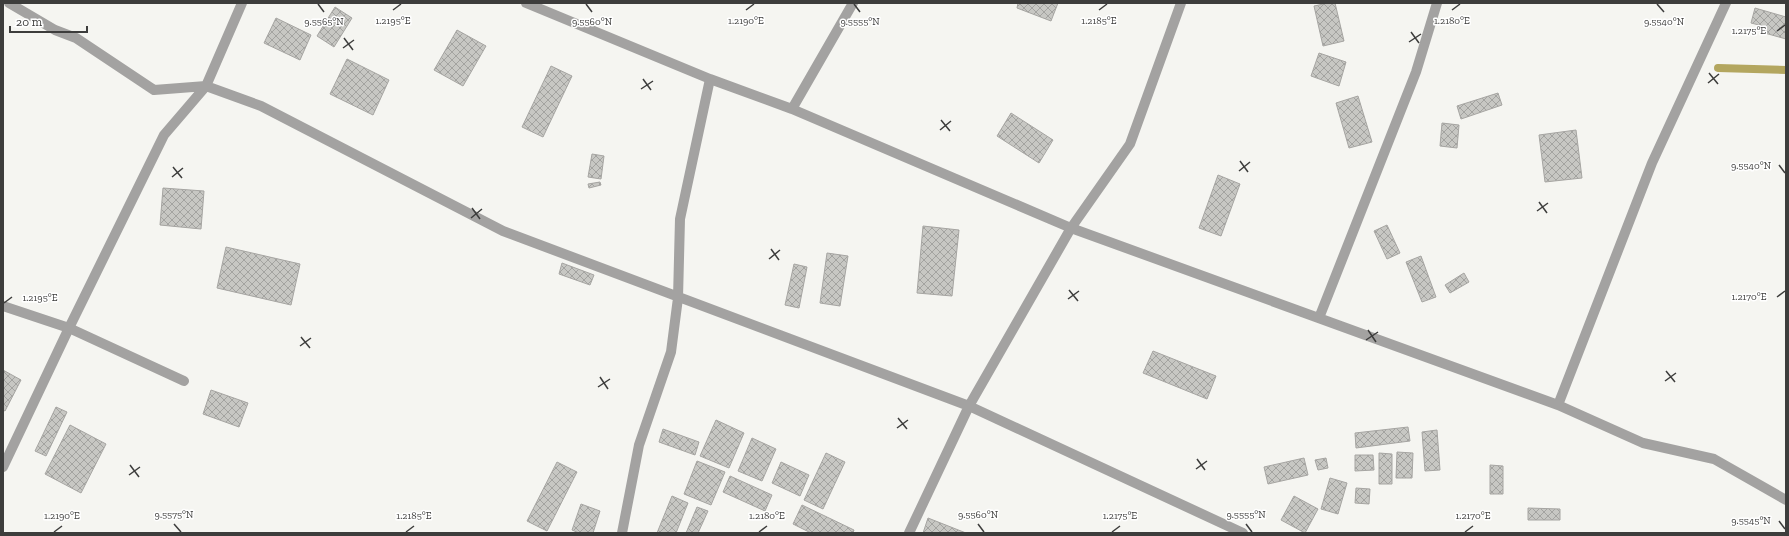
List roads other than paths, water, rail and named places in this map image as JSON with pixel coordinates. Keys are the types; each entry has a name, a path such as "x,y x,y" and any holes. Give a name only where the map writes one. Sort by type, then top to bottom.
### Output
{"street":[{"path":"9,3 55,30 76,38 154,90 206,86 261,106 504,231 678,298 969,406 1243,533"},
{"path":"3,467 69,328 164,135 206,86 242,3"},
{"path":"526,3 710,78 792,109 1071,228 1558,405 1642,443 1714,459 1786,500"},
{"path":"792,109 853,3"},
{"path":"910,533 969,406 1071,228 1130,144 1181,3"},
{"path":"1319,318 1416,72 1436,3"},
{"path":"1558,405 1652,163 1726,3"},
{"path":"622,533 639,445 672,352 678,298 680,219 710,78"},
{"path":"3,306 69,328 184,381"}],"waterway":[{"path":"1718,68 1786,70"}]}
